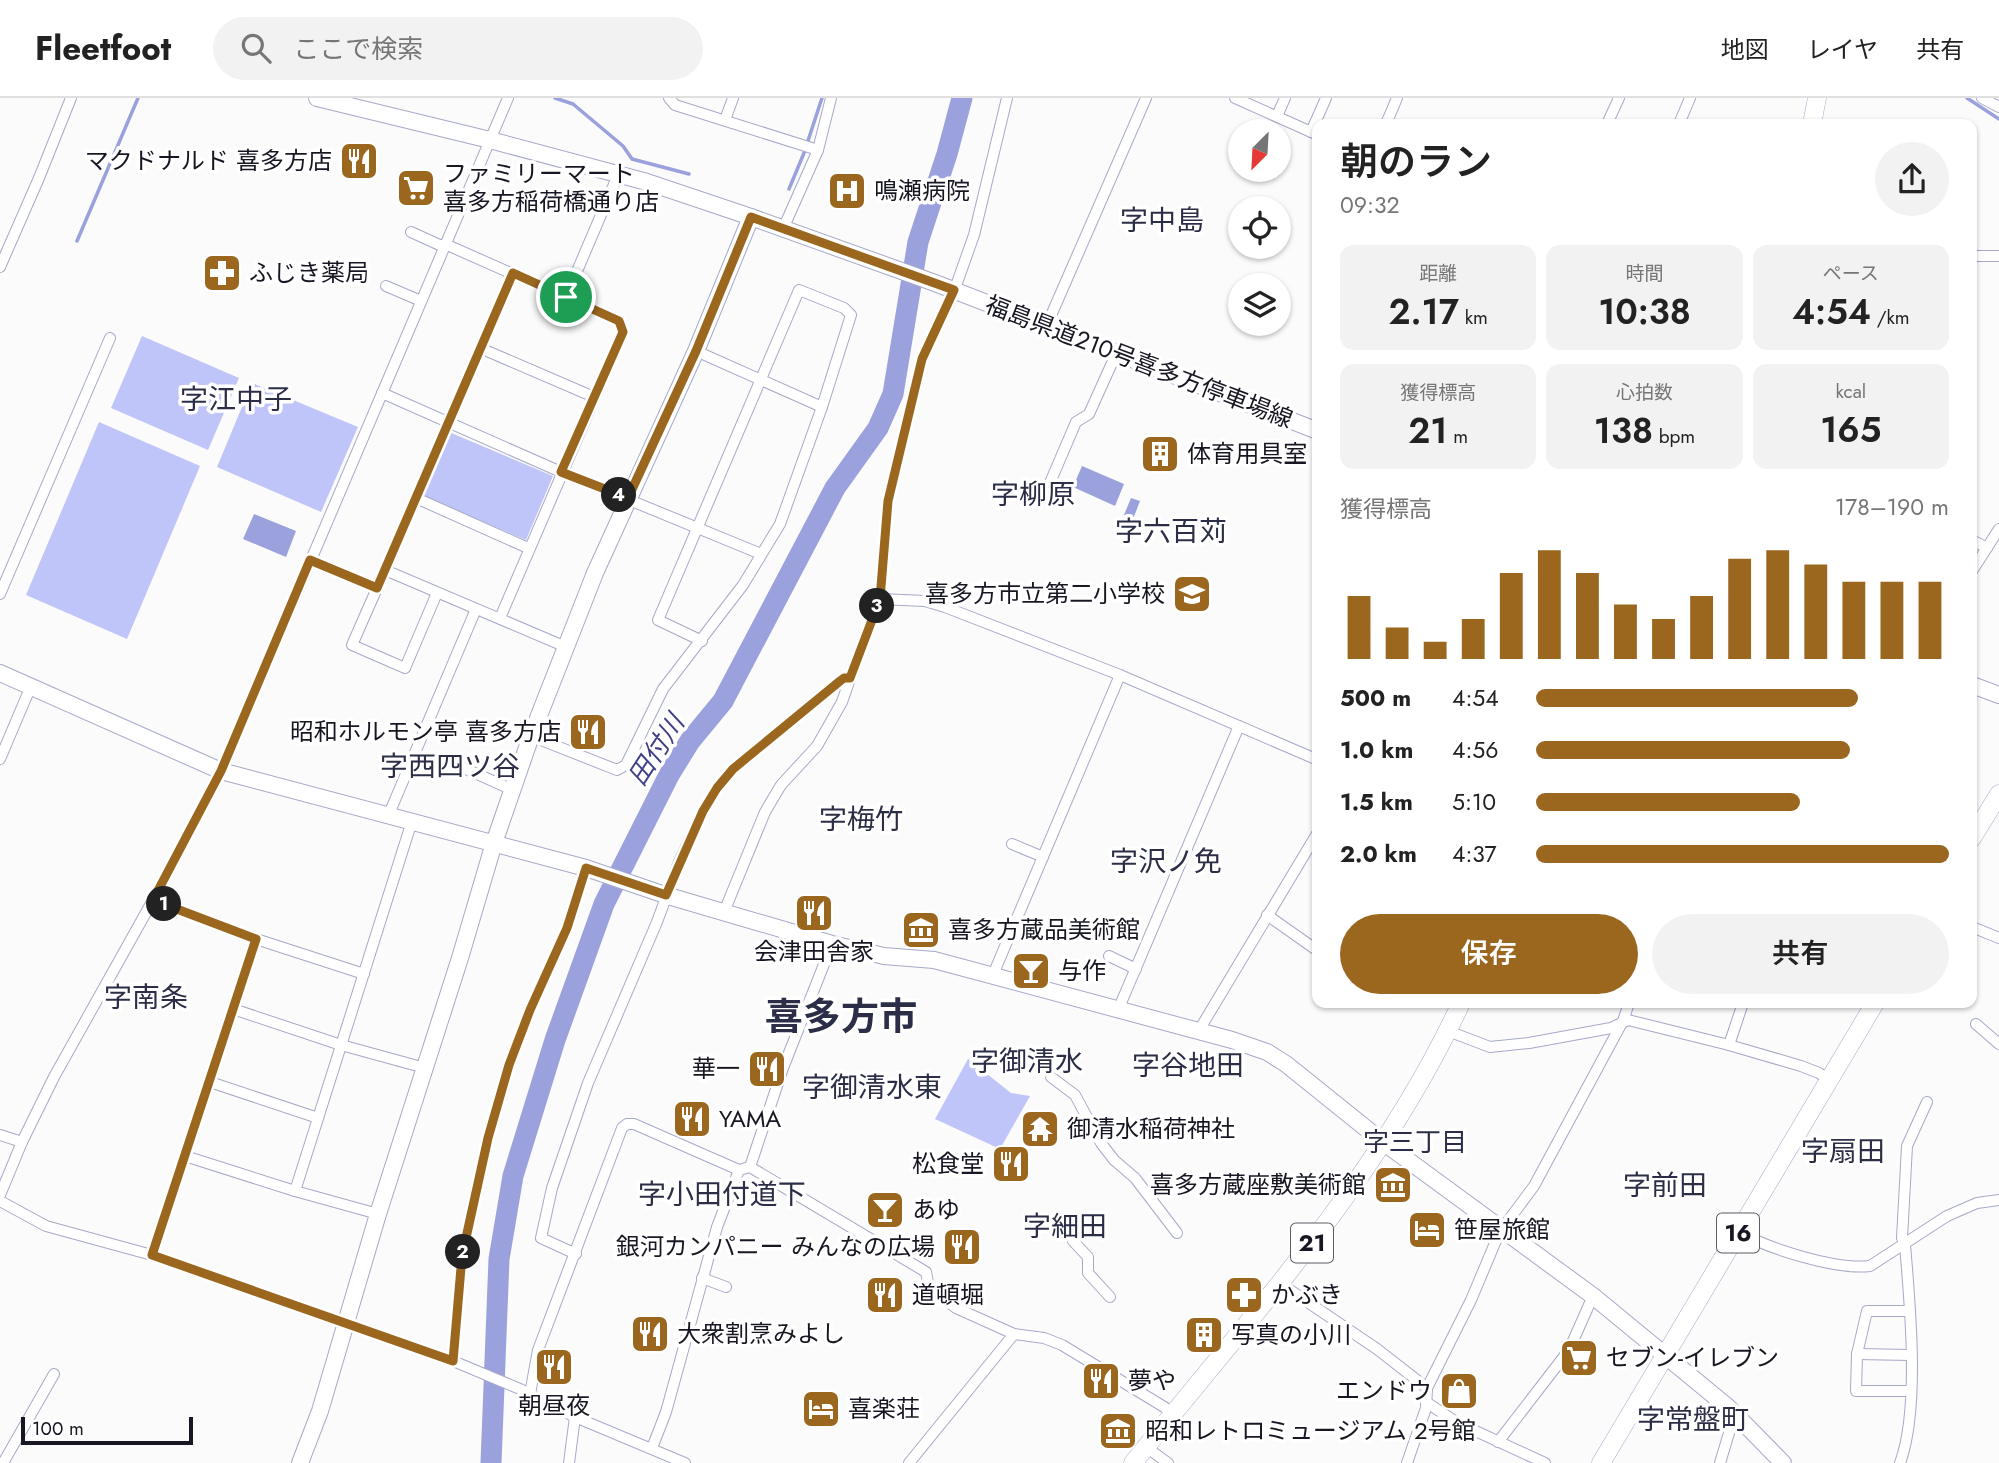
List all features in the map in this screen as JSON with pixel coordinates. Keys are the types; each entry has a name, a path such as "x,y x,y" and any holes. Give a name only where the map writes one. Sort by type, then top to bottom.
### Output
{"main road":[{"path":"1813,119 1817,98"},
{"path":"1977,830 1999,793"},
{"name":"21","path":"1133,1463 1281,1284 1360,1178 1415,1090 1459,1008"},
{"name":"16","path":"1601,1463 1872,1008"}],"street":[{"path":"0,267 71,98"},
{"name":"福島県道210号喜多方停車場線","path":"317,98 618,175 751,217 954,290 1312,429"},
{"path":"0,1195 54,1077 153,900 221,771 508,98"},
{"path":"669,98 675,105 818,150"},
{"path":"725,120 733,98"},
{"path":"783,229 818,150 831,98"},
{"path":"724,912 765,812 780,785 817,746 842,702 880,599 888,501 919,370 954,290 974,235 1007,98"},
{"path":"1046,327 1146,98"},
{"path":"1235,98 1312,132"},
{"path":"1277,116 1285,98"},
{"path":"1319,119 1326,98"},
{"path":"1388,119 1397,98"},
{"path":"1609,119 1619,98"},
{"path":"1681,119 1690,98"},
{"path":"1982,98 1999,107"},
{"path":"566,297 618,175"},
{"path":"300,1463 320,1411 378,1214 494,843 531,736 628,498 696,351 751,217"},
{"path":"411,232 513,273 619,321 623,332 500,618"},
{"path":"1977,256 1999,256"},
{"path":"437,593 405,668 352,645 513,273"},
{"path":"386,286 421,301"},
{"path":"531,736 618,770 626,765 663,689 702,641 743,585 783,517 851,315 844,308 799,290 658,620 702,641"},
{"path":"0,594 110,338"},
{"path":"480,348 594,397"},
{"path":"696,351 822,407"},
{"path":"1046,492 1076,422 1089,414 1116,354"},
{"path":"382,393 448,424 761,554"},
{"path":"416,498 528,548"},
{"path":"1977,563 1999,529"},
{"path":"1977,543 1987,548"},
{"path":"310,560 377,588"},
{"path":"385,570 566,647"},
{"path":"880,599 925,601 1120,675 1312,757"},
{"path":"389,814 476,609"},
{"path":"0,673 221,771 592,870 832,944 884,956 934,960 1267,1052 1286,1064 1383,1142 1593,1296 1735,1413 1783,1463"},
{"path":"992,977 1120,675"},
{"path":"576,1254 541,1238 552,1188 588,1083 703,811 733,769 840,681 850,678"},
{"path":"0,759 31,686"},
{"path":"1977,687 1999,695"},
{"path":"1118,1010 1239,726"},
{"path":"448,761 513,790"},
{"path":"295,1191 412,821"},
{"path":"1198,1032 1312,842"},
{"path":"1012,844 1043,857"},
{"path":"453,1361 462,1256 488,1138 509,1065 530,1010 592,870"},
{"path":"153,900 256,939 364,974"},
{"path":"1267,915 1312,947"},
{"path":"1977,929 1999,938"},
{"path":"152,1255 256,939"},
{"path":"652,1448 666,1412 717,1227 744,1169 832,944"},
{"path":"1109,956 1136,969"},
{"path":"1407,1463 1426,1405 1427,1388 1471,1300 1502,1229 1534,1186 1623,1021 1627,1008"},
{"path":"1729,1045 1741,1008"},
{"path":"233,1009 341,1045 425,1068"},
{"path":"1448,1031 1490,1047 1529,1044 1611,1028 1623,1021 1636,1021 1801,1066 1829,1080"},
{"path":"1976,1024 1999,1044"},
{"path":"1051,1077 1075,1095 1101,1143 1114,1160 1135,1178 1177,1233"},
{"path":"210,1083 318,1118"},
{"path":"1900,1463 1907,1440 1910,1391 1910,1311 1905,1245 1902,1238 1907,1146 1927,1102"},
{"path":"525,1391 622,1128 627,1124 634,1124 744,1169 926,1272 928,1283 936,1293 956,1308 1014,1334 1044,1338 1062,1345 1174,1413"},
{"path":"0,1135 22,1142"},
{"path":"185,1156 378,1214"},
{"path":"1738,1231 1791,1252 1846,1267 1870,1266 1947,1216 1977,1203 1999,1199"},
{"path":"0,1201 46,1226 152,1255 453,1361 525,1391 575,1417 685,1463"},
{"path":"1082,1225 1073,1241 1088,1256 1088,1273 1110,1297"},
{"path":"702,1278 726,1287"},
{"path":"1281,1284 1377,1349 1427,1388"},
{"path":"1498,1442 1569,1350 1593,1296"},
{"path":"1910,1311 1867,1311 1857,1354 1856,1391 1910,1391"},
{"path":"909,1463 1014,1334"},
{"path":"1857,1354 1910,1354"},
{"path":"3,1463 54,1374"},
{"path":"1426,1405 1545,1463"},
{"path":"1720,1463 1735,1413"},
{"path":"569,1463 575,1417"},
{"path":"1146,1447 1168,1463"}],"shaded area":[{"path":"142,336 239,378 208,450 111,408"},
{"path":"252,383 358,427 321,512 217,467"},
{"path":"99,422 200,466 127,639 26,595"},
{"path":"449,432 553,476 526,540 422,496"},
{"path":"1082,466 1124,484 1115,506 1073,487"},
{"path":"1131,498 1140,501 1133,519 1124,515"},
{"path":"254,514 296,531 286,557 243,539"},
{"path":"968,1059 1011,1093 1030,1096 1000,1149 935,1119"}],"waterway":[{"path":"77,241 138,98"},
{"path":"555,98 573,104 623,146 632,159 689,174"},
{"path":"789,189 822,98"},
{"name":"田付川","path":"491,1463 499,1259 513,1176 555,1040 604,904 669,775 690,741 723,701 835,488 878,428 893,394 918,242 962,98"},
{"path":"1967,98 1999,119"}],"place":[{"name":"マクドナルド 喜多方店","path":"359,161"},
{"name":"ファミリーマート 喜多方稲荷橋通り店","path":"416,188"},
{"name":"鳴瀬病院","path":"847,191"},
{"name":"ふじき薬局","path":"222,273"},
{"name":"体育用具室","path":"1160,454"},
{"name":"喜多方市立第二小学校","path":"1192,594"},
{"name":"昭和ホルモン亭 喜多方店","path":"588,732"},
{"name":"会津田舎家","path":"814,913"},
{"name":"喜多方蔵品美術館","path":"921,930"},
{"name":"与作","path":"1031,971"},
{"name":"華一","path":"767,1069"},
{"name":"YAMA","path":"692,1119"},
{"name":"御清水稲荷神社","path":"1040,1129"},
{"name":"松食堂","path":"1011,1164"},
{"name":"喜多方蔵座敷美術館","path":"1393,1185"},
{"name":"あゆ","path":"885,1210"},
{"name":"笹屋旅館","path":"1427,1230"},
{"name":"銀河カンパニー みんなの広場","path":"962,1247"},
{"name":"道頓堀","path":"885,1295"},
{"name":"かぶき","path":"1244,1295"},
{"name":"大衆割烹みよし","path":"650,1334"},
{"name":"写真の小川","path":"1204,1335"},
{"name":"セブン-イレブン","path":"1579,1358"},
{"name":"朝昼夜","path":"554,1367"},
{"name":"夢や","path":"1101,1381"},
{"name":"エンドウ","path":"1459,1391"},
{"name":"喜楽荘","path":"821,1409"},
{"name":"昭和レトロミュージアム 2号館","path":"1118,1431"}],"district":[{"name":"字中島","path":"1162,220"},
{"name":"字江中子","path":"236,399"},
{"name":"字柳原","path":"1033,494"},
{"name":"字六百苅","path":"1171,531"},
{"name":"字西四ツ谷","path":"450,766"},
{"name":"字梅竹","path":"861,819"},
{"name":"字沢ノ免","path":"1166,861"},
{"name":"字南条","path":"146,997"},
{"name":"喜多方市","path":"841,1017"},
{"name":"字御清水","path":"1027,1061"},
{"name":"字谷地田","path":"1188,1065"},
{"name":"字御清水東","path":"872,1087"},
{"name":"字三丁目","path":"1415,1142"},
{"name":"字扇田","path":"1843,1151"},
{"name":"字前田","path":"1665,1185"},
{"name":"字小田付道下","path":"722,1194"},
{"name":"字細田","path":"1065,1226"},
{"name":"字常盤町","path":"1693,1419"}],"route":[{"path":"751,217 954,290 922,359 888,501 880,599 850,678 840,681 733,769 703,811 666,895 586,868 567,928 530,1010 509,1065 488,1138 462,1256 453,1361 152,1255 256,939 153,900 221,771 310,560 377,588 513,273 566,297 619,321 623,332 561,472 628,498 696,351 751,217"}]}
